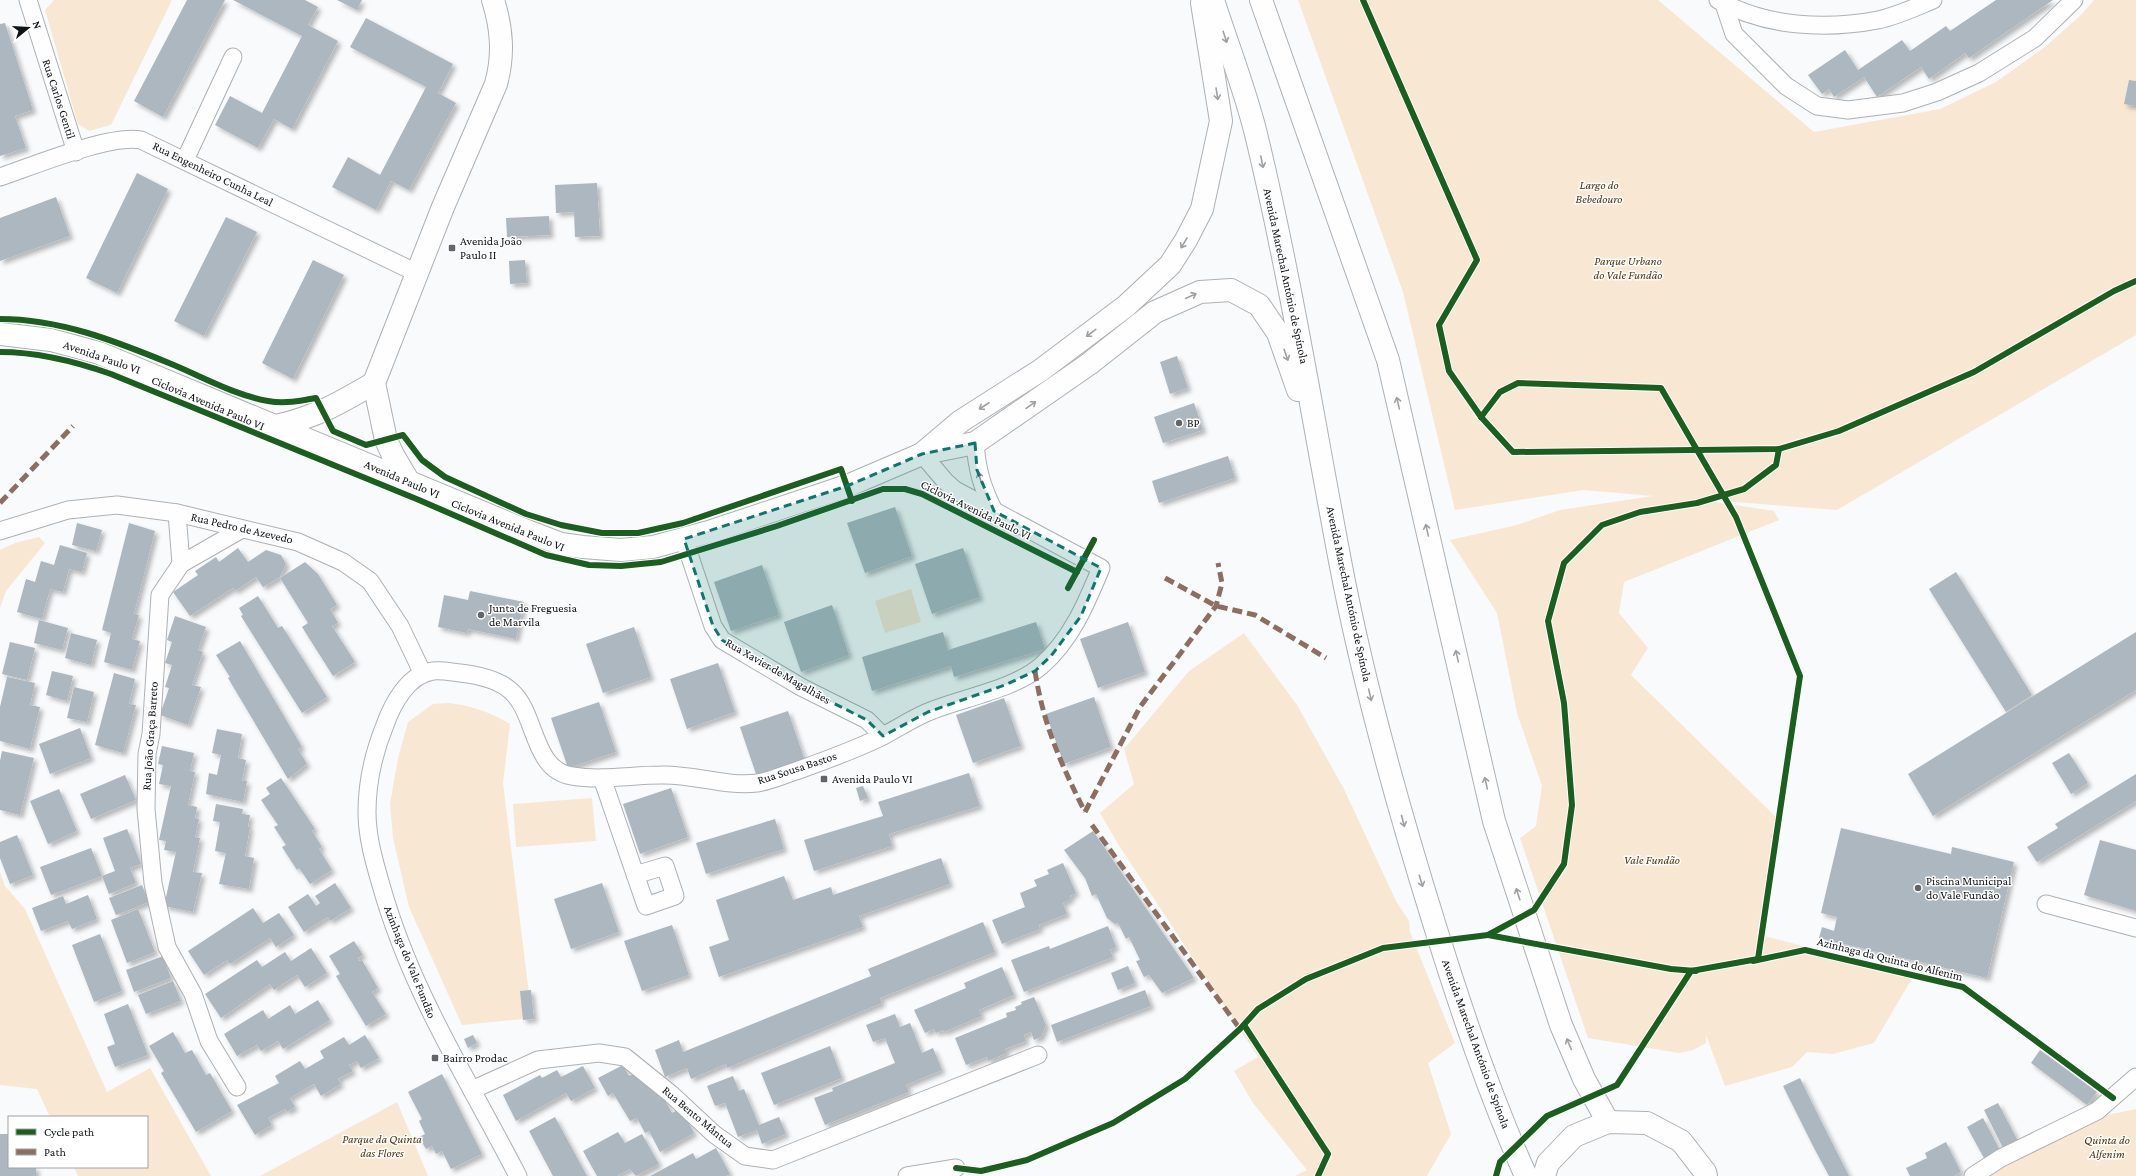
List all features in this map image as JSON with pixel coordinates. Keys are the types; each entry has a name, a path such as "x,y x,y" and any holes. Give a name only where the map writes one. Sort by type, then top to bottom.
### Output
{"main road":[{"path":"409,482 393,456 386,440 374,382 417,273 496,84 501,65 502,50 501,33 493,0"},
{"path":"922,454 962,421 1041,370 1126,306 1170,265 1186,240 1202,209 1221,121 1202,0"},
{"name":"Avenida Marechal António de Spínola","path":"1213,0 1255,131 1286,271 1324,465 1340,562 1377,726 1409,844 1478,1058 1526,1176"},
{"path":"1261,0 1388,360 1494,821 1561,1025 1584,1079 1608,1122"},
{"path":"922,454 975,443 1089,364 1155,312 1200,292 1231,290 1259,305 1278,333 1324,465"},
{"name":"Avenida Paulo VI","path":"0,334 51,340 122,361 409,482 561,544 603,550 640,550 684,539 847,486 922,454"},
{"path":"276,426 299,421 323,412 374,382"},
{"path":"1544,1176 1548,1163 1574,1136 1608,1122 1647,1123 1681,1141 1705,1172 1706,1176"}],"street":[{"name":"Rua Carlos Gentil","path":"28,0 76,152"},
{"path":"1721,2 1758,17 1789,23 1842,25 1880,19 1933,0"},
{"path":"1721,2 1734,34 1786,86 1817,106 1848,110 1903,103 1937,92 1979,73 2035,38 2074,0"},
{"path":"185,160 233,57"},
{"name":"Rua Engenheiro Cunha Leal","path":"0,177 114,141 134,139 141,140 417,273"},
{"path":"975,443 977,470 994,511"},
{"path":"922,454 945,481 955,490 994,511"},
{"name":"Rua Pedro de Azevedo","path":"0,531 68,510 116,505 177,513 298,542 343,562 370,581 400,626 423,674"},
{"name":"Rua Sousa Bastos","path":"423,674 432,671 468,674 489,679 505,686 512,691 524,708 539,746 554,768 571,776 602,778 675,775 734,784 756,783 819,763 883,736 928,712 1005,685 1035,671 1051,656 1081,616 1101,568 994,511"},
{"path":"177,513 181,564"},
{"name":"Rua João Graça Barreto","path":"237,1086 209,1041 192,994 167,947 153,883 146,809 147,754 151,734 160,596 181,564 242,529"},
{"name":"Rua Xavier de Magalhães","path":"684,539 713,626 722,640 801,687 867,720 883,736"},
{"name":"Azinhaga do Vale Fundão","path":"423,674 414,680 399,696 390,712 378,742 368,792 367,815 370,844 396,933 442,1036 518,1176"},
{"path":"602,778 635,875"},
{"path":"2046,904 2136,928"},
{"name":"Rua Bento Mântua","path":"472,1090 538,1060 599,1053 625,1057 670,1094 714,1134 745,1156 773,1160 1038,1055"},
{"path":"1973,1176 2001,1158 2097,1112 2136,1077"},
{"path":"907,1176 956,1168"}],"highlighted area":[{"path":"975,443 977,470 994,511 1101,568 1081,616 1051,656 1035,671 1005,685 928,712 883,736 867,720 801,687 722,640 713,626 684,539 847,486 922,454"}],"green space":[{"path":"54,0 172,0 111,125 89,131 78,124 45,10"},
{"name":"Parque Urbano do Vale Fundão","path":"1298,0 1658,0 1814,132 1940,109 1996,82 2045,47 2081,15 2094,0 2136,0 2136,335 1837,510 1696,499 1774,511 1779,520 1624,582 1619,613 1648,648 1631,675 1779,820 1757,934 1914,975 1874,1043 1833,1054 1807,1052 1792,1067 1725,1086 1706,1035 1706,1043 1693,1050 1679,1053 1588,1038 1520,838 1536,826 1542,786 1517,713 1497,613 1450,540 1517,525 1560,510 1653,496 1583,490 1455,510 1403,292"},
{"path":"39,537 45,543 6,591 0,608 0,550 15,543"},
{"path":"911,589 921,622 885,633 875,601"},
{"path":"1244,633 1297,705 1344,789 1396,901 1409,921 1410,932 1455,1043 1428,1063 1451,1134 1427,1176 1295,1176 1307,1170 1253,1103 1234,1071 1258,1057 1118,844 1100,813 1134,784 1124,749 1189,671"},
{"path":"449,703 481,710 510,724 503,783 532,1018 462,1025 409,907 393,838 390,804 398,758 408,722 433,704"},
{"path":"592,798 596,841 516,847 513,804"},
{"path":"0,872 5,886 25,909 107,1092 150,1068 211,1176 78,1176 74,1168 148,1168 148,1116 50,1116 37,1089 0,1085"},
{"name":"Parque da Quinta das Flores","path":"397,1102 428,1176 260,1176"},
{"name":"Quinta do Alfenim","path":"2136,1109 2136,1176 1988,1176 2022,1156 2102,1116"}],"building":[{"path":"187,0 225,0 163,117 134,101"},
{"path":"233,0 305,0 318,7 308,25 338,41 292,129 274,119 258,148 215,125 230,96 262,113 302,36"},
{"path":"337,0 362,0 357,10"},
{"path":"1996,0 2053,0 1969,58 1965,53 1929,79 1921,67 1877,97 1864,77 1834,97 1829,89 1822,94 1808,75 1845,50 1858,70 1902,40 1910,51 1946,26 1950,31"},
{"path":"366,18 453,64 438,93 456,103 409,190 391,181 376,210 332,187 348,157 380,175 426,87 350,47"},
{"path":"5,23 33,110 15,116 26,148 0,156 0,24"},
{"path":"2129,80 2136,81 2136,106 2124,104"},
{"path":"137,173 168,189 117,293 86,278"},
{"path":"597,183 600,236 575,237 574,212 556,213 555,185"},
{"path":"56,197 70,236 0,261 0,218"},
{"path":"549,216 550,235 507,237 506,218"},
{"path":"226,217 257,232 204,336 174,321"},
{"path":"313,260 344,275 293,379 262,363"},
{"path":"525,260 527,283 510,284 509,261"},
{"path":"1177,356 1188,388 1170,394 1160,362"},
{"path":"1194,403 1203,430 1163,443 1154,417"},
{"path":"1228,456 1235,478 1159,503 1152,481"},
{"path":"895,507 912,556 865,573 847,523"},
{"path":"77,523 102,530 96,551 72,545"},
{"path":"129,523 155,531 134,614 139,615 132,639 140,641 132,670 104,662 111,633 102,630"},
{"path":"60,545 87,553 82,572 69,569 63,592 50,589 42,619 17,612 26,579 35,582 41,561 54,565"},
{"path":"238,548 248,562 266,550 281,555 286,564 280,577 263,587 256,577 235,591 233,588 190,616 173,592 198,575 195,571 216,557 219,562"},
{"path":"963,548 980,597 932,614 915,564"},
{"path":"305,562 318,574 337,605 330,609 338,623 332,626 355,662 333,676 302,627 308,623 280,578"},
{"path":"762,565 779,615 731,631 714,582"},
{"path":"1956,572 2032,695 2006,712 1929,589"},
{"name":"Junta de Freguesia de Marvila","path":"470,591 524,602 516,639 468,629 467,633 438,627 444,595 468,600"},
{"path":"258,596 278,628 282,626 327,697 302,713 241,616 243,615 239,608"},
{"path":"832,605 849,655 801,672 784,622"},
{"path":"175,616 206,627 198,650 203,652 192,685 201,687 188,725 160,715 169,688 165,687 172,665 165,663 172,642 167,640"},
{"path":"39,620 68,628 62,650 34,643"},
{"path":"1036,622 1045,649 954,677 951,666 872,691 862,657 943,632 948,650"},
{"path":"1128,622 1145,672 1098,688 1080,639"},
{"path":"634,627 651,677 603,693 586,644"},
{"path":"2136,632 2136,690 1933,816 1908,774"},
{"path":"71,633 97,640 91,665 65,658"},
{"path":"240,641 302,747 298,749 307,764 288,779 216,655"},
{"path":"10,642 35,648 27,680 2,674"},
{"path":"718,663 735,712 687,729 670,679"},
{"path":"52,671 73,676 67,701 46,695"},
{"path":"114,673 135,679 129,704 136,705 123,753 95,745"},
{"path":"7,677 35,683 30,705 40,707 30,749 0,741 0,707"},
{"path":"74,687 94,692 87,722 67,718"},
{"path":"1094,697 1111,747 1064,764 1046,714"},
{"path":"1004,698 1021,746 973,763 956,715"},
{"path":"599,702 616,752 568,768 551,718"},
{"path":"788,711 805,761 757,777 740,727"},
{"path":"80,728 91,758 50,774 39,744"},
{"path":"217,729 242,734 238,758 246,760 242,781 247,781 243,802 206,794 209,773 217,775 221,755 212,753"},
{"path":"162,746 194,753 190,771 195,772 188,805 197,807 195,818 199,819 195,837 200,838 193,872 202,873 193,912 164,906 176,852 164,850 166,841 159,840 171,786 159,784 163,765 158,764"},
{"path":"2,751 34,758 20,815 0,810 0,761"},
{"path":"2069,753 2088,783 2071,794 2052,763"},
{"path":"969,773 980,806 889,834 892,846 814,871 804,840 883,816 878,802"},
{"path":"2136,774 2136,801 2037,862 2027,847 2058,828 2055,824"},
{"path":"125,775 136,800 91,819 80,794"},
{"path":"281,778 315,829 312,831 322,847 319,849 332,870 310,884 299,868 297,870 282,847 286,845 274,827 278,825 261,800 270,794 266,788"},
{"path":"863,786 868,798 860,801 856,788"},
{"path":"671,788 688,837 640,854 623,804"},
{"path":"59,789 77,831 48,844 30,801"},
{"path":"216,804 243,809 242,814 250,815 248,827 250,827 245,856 254,858 249,889 219,884 226,853 215,851 220,822 213,821"},
{"path":"775,819 784,849 706,874 696,843"},
{"name":"Piscina Municipal do Vale Fundão","path":"1841,828 1951,854 1952,847 2014,862 1987,978 1819,938 1822,927 1834,931 1837,917 1821,913"},
{"path":"127,829 141,864 130,868 136,883 109,894 102,876 115,871 103,838"},
{"path":"1093,831 1194,978 1162,993 1149,975 1144,977 1136,961 1140,960 1129,937 1126,939 1118,923 1115,924 1107,918 1096,894 1092,896 1085,878 1064,850"},
{"path":"17,835 33,875 10,884 0,858 0,842"},
{"path":"2100,840 2136,850 2136,911 2084,895"},
{"path":"91,848 102,876 51,895 40,867"},
{"path":"941,858 950,884 859,916 863,927 719,977 709,947 729,940 716,900 784,876 793,900 831,887 833,895"},
{"path":"1063,863 1076,893 1070,896 1071,899 1063,903 1067,914 1039,925 1040,929 1002,944 992,920 1025,907 1020,893 1037,886 1034,880 1049,874 1047,870"},
{"path":"335,883 351,908 330,921 328,917 304,932 288,907 308,894 316,906 320,903 315,896"},
{"path":"602,883 619,932 571,949 554,899"},
{"path":"142,885 149,902 116,915 109,898"},
{"path":"88,895 97,919 72,929 68,921 41,931 32,908 63,896 66,904"},
{"path":"253,908 263,923 279,913 294,935 276,947 270,938 230,964 227,960 204,975 188,951"},
{"path":"138,909 155,952 127,963 111,920"},
{"path":"983,922 995,952 880,998 882,1003 727,1068 726,1064 691,1079 687,1068 665,1077 655,1050 679,1040 683,1052 871,976 868,969"},
{"path":"672,925 689,975 642,991 624,941"},
{"path":"1108,926 1116,947 1110,950 1113,957 1024,992 1011,960 1049,946 1050,949"},
{"path":"100,934 122,991 94,1002 72,945"},
{"path":"354,941 363,955 358,958 359,961 362,960 378,988 372,992 386,1014 366,1026 336,976 340,974 329,956"},
{"path":"311,948 327,973 305,987 297,975 274,990 270,984 221,1018 205,994 257,960 262,967 285,952 291,961"},
{"path":"163,956 171,978 134,992 126,970"},
{"path":"1128,966 1135,983 1118,990 1111,973"},
{"path":"1002,967 1014,995 979,1010 982,1016 944,1032 943,1030 936,1033 934,1029 925,1033 914,1010 966,988 964,983"},
{"path":"173,981 181,1001 146,1014 138,995"},
{"path":"531,990 534,1019 523,1020 520,991"},
{"path":"1145,990 1151,1006 1057,1042 1051,1025"},
{"path":"1034,997 1046,1025 1041,1037 1034,1040 1031,1032 1024,1035 1026,1041 1005,1049 1007,1053 988,1061 987,1057 966,1065 955,1038 1007,1017 1006,1013 1016,1010 1015,1007 1022,1004 1021,1002"},
{"path":"318,1000 330,1020 283,1049 278,1041 261,1051 257,1045 237,1056 224,1034 263,1010 268,1019 290,1005 295,1014"},
{"path":"128,1004 148,1055 115,1067 107,1047 115,1044 104,1014"},
{"path":"895,1014 900,1027 910,1023 922,1053 933,1048 942,1070 906,1085 909,1092 825,1125 814,1098 833,1091 832,1088 895,1063 885,1038 873,1042 866,1025"},
{"path":"173,1032 185,1053 192,1050 206,1075 210,1073 232,1111 196,1132 161,1073 164,1071 149,1046"},
{"path":"365,1035 379,1058 361,1068 357,1061 349,1065 353,1071 338,1079 341,1084 321,1096 314,1084 290,1098 295,1107 287,1112 285,1109 268,1118 272,1125 255,1135 237,1105 279,1083 275,1076 300,1061 305,1069 324,1058 320,1051 344,1037 349,1045"},
{"path":"473,1035 477,1043 468,1048 464,1039"},
{"path":"830,1046 842,1078 774,1105 761,1073"},
{"path":"2040,1050 2097,1092 2087,1105 2031,1063"},
{"path":"623,1065 629,1076 638,1071 645,1084 650,1081 660,1098 663,1096 672,1113 681,1108 694,1133 660,1152 649,1131 645,1133 637,1118 630,1121 613,1093 608,1096 598,1078"},
{"path":"583,1066 595,1088 571,1101 566,1093 516,1121 503,1095 540,1075 542,1078 557,1070 561,1077"},
{"path":"442,1074 482,1154 451,1169 442,1151 436,1154 432,1146 426,1149 419,1137 425,1134 419,1121 422,1119 408,1092"},
{"path":"733,1076 739,1091 744,1089 759,1125 779,1117 786,1134 762,1144 757,1130 738,1137 725,1103 715,1106 707,1086"},
{"path":"1800,1078 1849,1176 1829,1176 1783,1086"},
{"path":"1998,1103 2019,1143 2004,1150 1984,1110"},
{"path":"555,1117 587,1176 553,1176 529,1131"},
{"path":"1983,1118 2001,1152 1985,1160 1967,1127"},
{"path":"618,1132 625,1143 642,1134 659,1164 636,1176 630,1169 617,1176 597,1176 583,1151"},
{"path":"0,1134 8,1134 8,1168 36,1168 36,1176 0,1176"},
{"path":"1946,1142 1961,1172 1954,1176 1910,1176 1906,1168 1927,1158 1925,1153"},
{"path":"716,1148 730,1174 726,1176 650,1176 693,1153 696,1159"}],"marked path":[{"path":"0,503 73,426"},
{"path":"1085,812 1140,707 1216,606 1222,583 1218,563"},
{"path":"1165,578 1216,606 1255,615 1326,658"},
{"path":"1035,671 1043,709 1054,743 1085,812"},
{"path":"1092,825 1240,1029"}],"cycle path":[{"path":"1363,0 1477,260 1439,325 1449,371 1481,417 1513,452 1779,449 1839,431 1974,372 2114,291 2136,281"},
{"path":"0,319 22,320 66,327 108,339 169,363 230,390 255,398 280,402 316,398 333,431 366,445 403,435 422,460 445,477 526,514 561,525 602,533 638,533 683,523 841,469 852,501"},
{"name":"Ciclovia Avenida Paulo VI","path":"0,352 14,352 56,358 111,374 419,500 546,555 589,565 621,566 661,562 777,526 883,489 905,489 922,494 1077,572"},
{"path":"1481,417 1500,392 1518,383 1661,388 1736,517 1800,676 1758,959 1691,971 1617,1085 1547,1116 1500,1162 1496,1176"},
{"path":"956,1168 981,1171 1027,1160 1113,1123 1185,1079 1240,1029 1258,1009 1306,979 1383,948 1488,935 1534,910 1564,864 1572,805 1564,703 1548,621 1564,563 1602,525 1640,512 1697,503 1744,489 1776,465 1779,449"},
{"path":"1068,588 1094,540"},
{"path":"1488,935 1671,969 1696,971"},
{"name":"Azinhaga da Quinta do Alfenim","path":"1753,961 1805,950 1963,987 2113,1098"},
{"path":"1244,1025 1328,1154 1318,1176"}],"place":[{"name":"Avenida João Paulo II","path":"452,248"},
{"name":"BP","path":"1179,423"},
{"name":"Junta de Freguesia de Marvila","path":"481,615"},
{"name":"Avenida Paulo VI","path":"824,779"},
{"name":"Piscina Municipal do Vale Fundão","path":"1918,888"},
{"name":"Bairro Prodac","path":"435,1058"}],"park label":[{"name":"Largo do Bebedouro","path":"1599,192"},
{"name":"Vale Fundão","path":"1652,860"}]}
